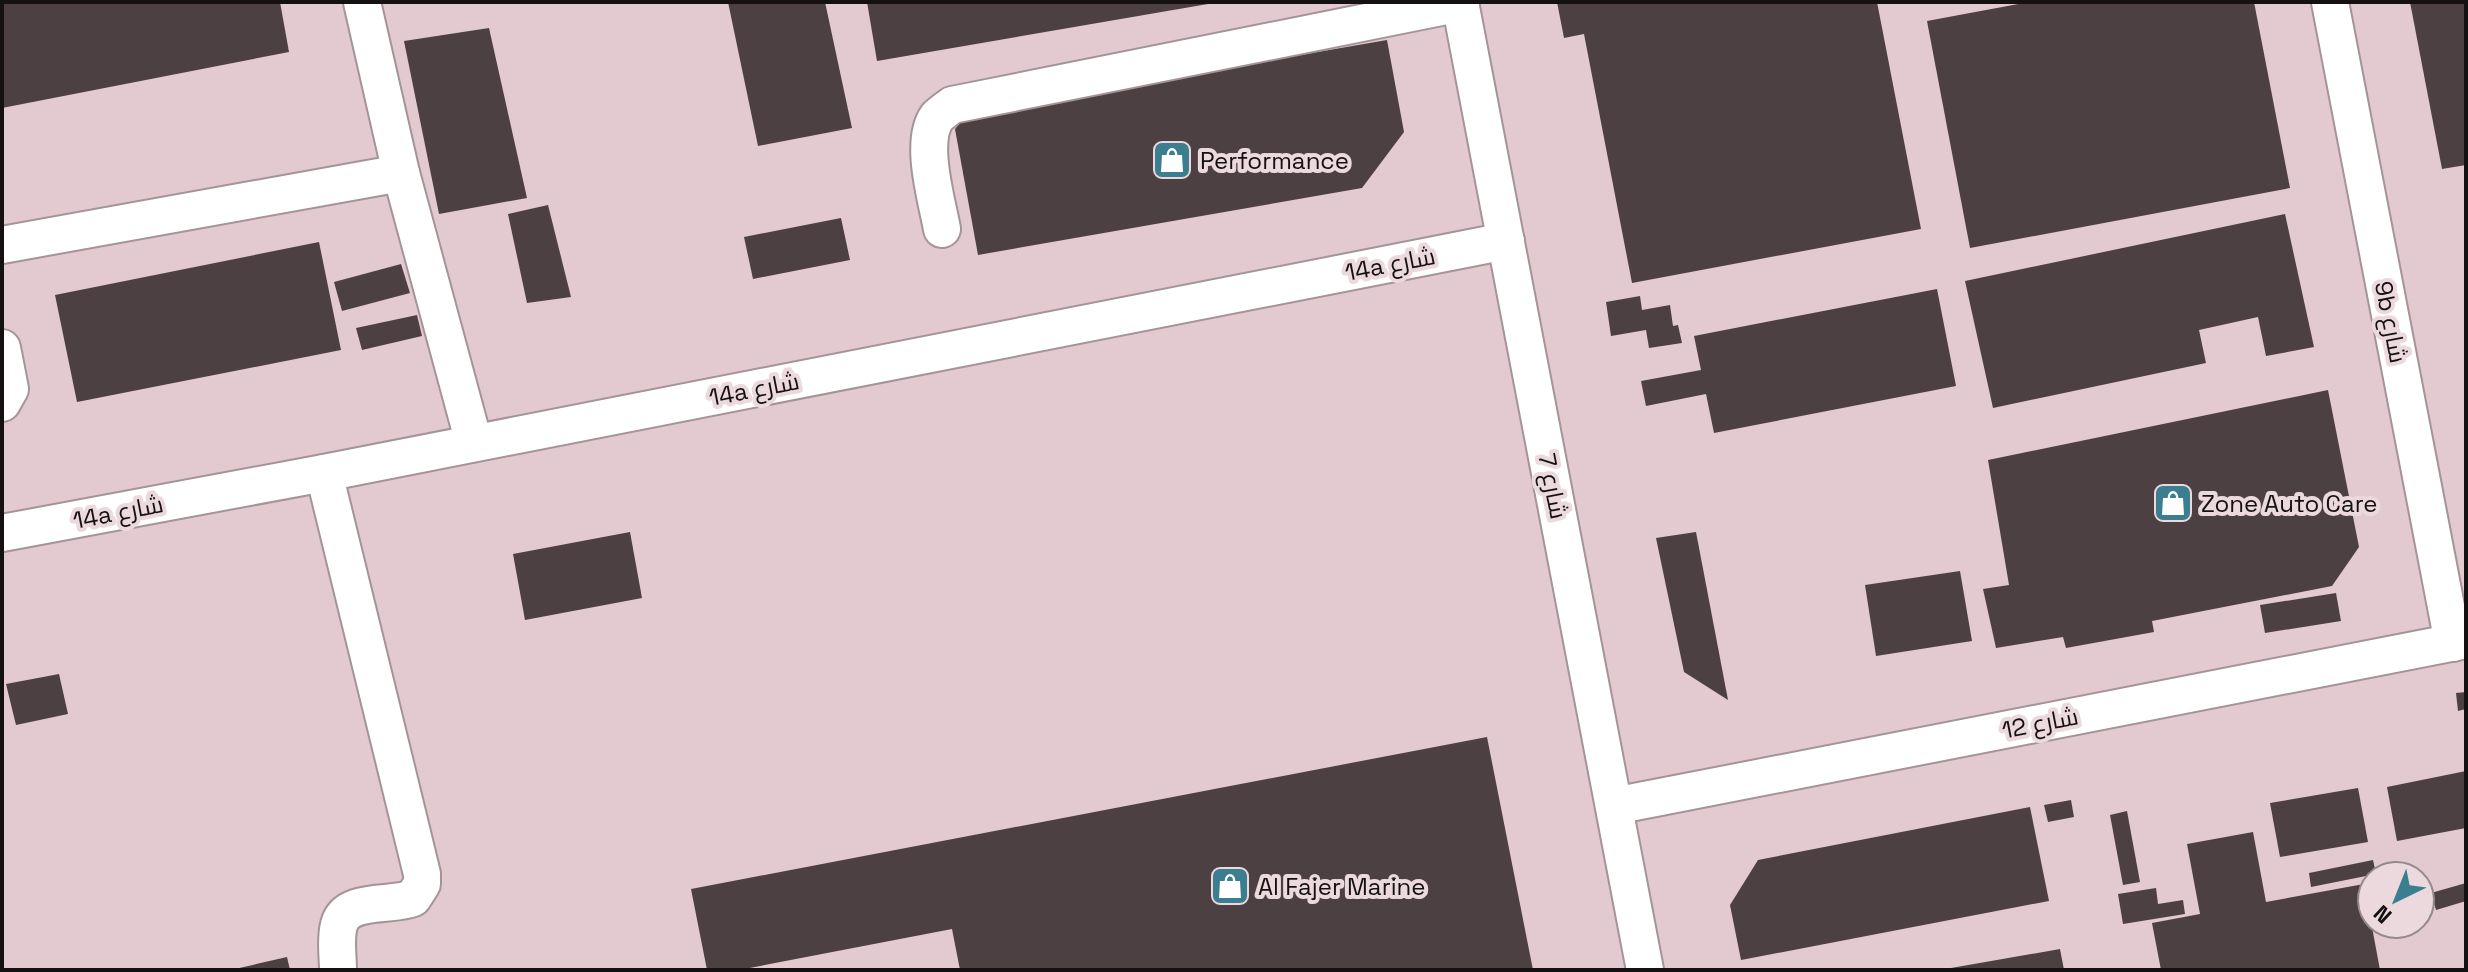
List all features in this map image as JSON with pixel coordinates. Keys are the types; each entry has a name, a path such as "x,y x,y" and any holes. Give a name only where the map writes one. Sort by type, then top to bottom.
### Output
{"lane":[{"path":"362,2 401,173 474,443"},
{"path":"942,229 929,152 930,134 938,117 952,105 1460,2"},
{"name":"شارع 7","path":"1460,2 1645,970"},
{"name":"9b شارع","path":"2330,2 2459,641"},
{"path":"2,245 401,173"},
{"name":"14a شارع","path":"2,533 324,473 1506,241"},
{"path":"2,403 10,389 3,356"},
{"path":"324,473 422,874 422,884 413,898 357,907 344,915 338,930 338,970"},
{"name":"شارع 12","path":"1614,806 2459,641"}],"shaded area":[{"path":"2,2 2466,2 2466,970 2,970"}],"building":[{"path":"2,2 280,2 289,52 2,108"},
{"path":"728,2 825,2 852,128 758,146"},
{"path":"867,2 1208,2 1208,4 877,61"},
{"path":"1557,2 1877,2 1921,229 1632,283 1584,34 1564,38"},
{"path":"2029,2 2254,2 2290,188 1970,248 1927,21"},
{"path":"2410,2 2466,2 2466,165 2442,169"},
{"path":"489,28 527,198 439,214 404,41"},
{"name":"Performance","path":"1387,40 1404,132 1362,188 978,255 955,129 969,112"},
{"path":"548,205 571,297 527,303 508,214"},
{"path":"2285,214 2314,347 2266,356 2258,317 2199,330 2206,363 1993,408 1965,281"},
{"path":"841,218 850,260 753,279 744,237"},
{"path":"319,242 341,350 77,402 55,295"},
{"path":"401,264 410,293 342,311 334,282"},
{"path":"1937,289 1956,386 1714,433 1706,394 1646,406 1641,381 1701,370 1694,336"},
{"path":"1640,296 1642,310 1670,305 1673,326 1678,325 1682,343 1649,348 1646,330 1611,336 1606,302"},
{"path":"417,315 422,336 362,350 356,328"},
{"name":"Zone Auto Care","path":"2328,390 2359,547 2332,586 2152,621 2154,632 2066,648 2063,637 1996,648 1983,589 2009,585 1988,460"},
{"path":"630,532 642,598 525,620 513,554"},
{"path":"1696,532 1728,700 1684,672 1656,538"},
{"path":"1960,571 1972,641 1876,656 1865,585"},
{"path":"2336,593 2341,621 2265,633 2260,605"},
{"path":"59,674 68,714 16,725 6,684"},
{"path":"2466,692 2466,709 2458,711 2456,693"},
{"name":"Al Fajer Marine","path":"1487,737 1533,970 960,970 952,929 739,970 707,970 691,889"},
{"path":"2466,771 2466,828 2397,841 2387,787"},
{"path":"2358,788 2368,842 2280,857 2270,803"},
{"path":"2071,800 2074,817 2048,822 2044,805"},
{"path":"2030,807 2049,901 1741,960 1730,905 1758,860"},
{"path":"2127,811 2140,882 2123,885 2110,815"},
{"path":"2253,832 2266,902 2356,885 2356,940 2374,940 2380,970 2161,970 2152,923 2200,914 2187,844"},
{"path":"2356,863 2356,878 2311,887 2309,873"},
{"path":"2466,883 2466,901 2436,910 2436,892"},
{"path":"2156,888 2158,904 2183,900 2185,914 2123,924 2118,894"},
{"path":"2060,949 2064,970 1951,968"},
{"path":"287,957 290,970 235,969"}],"place":[{"name":"Performance","path":"1172,160"},
{"name":"Zone Auto Care","path":"2173,503"},
{"name":"Al Fajer Marine","path":"1230,886"}]}
